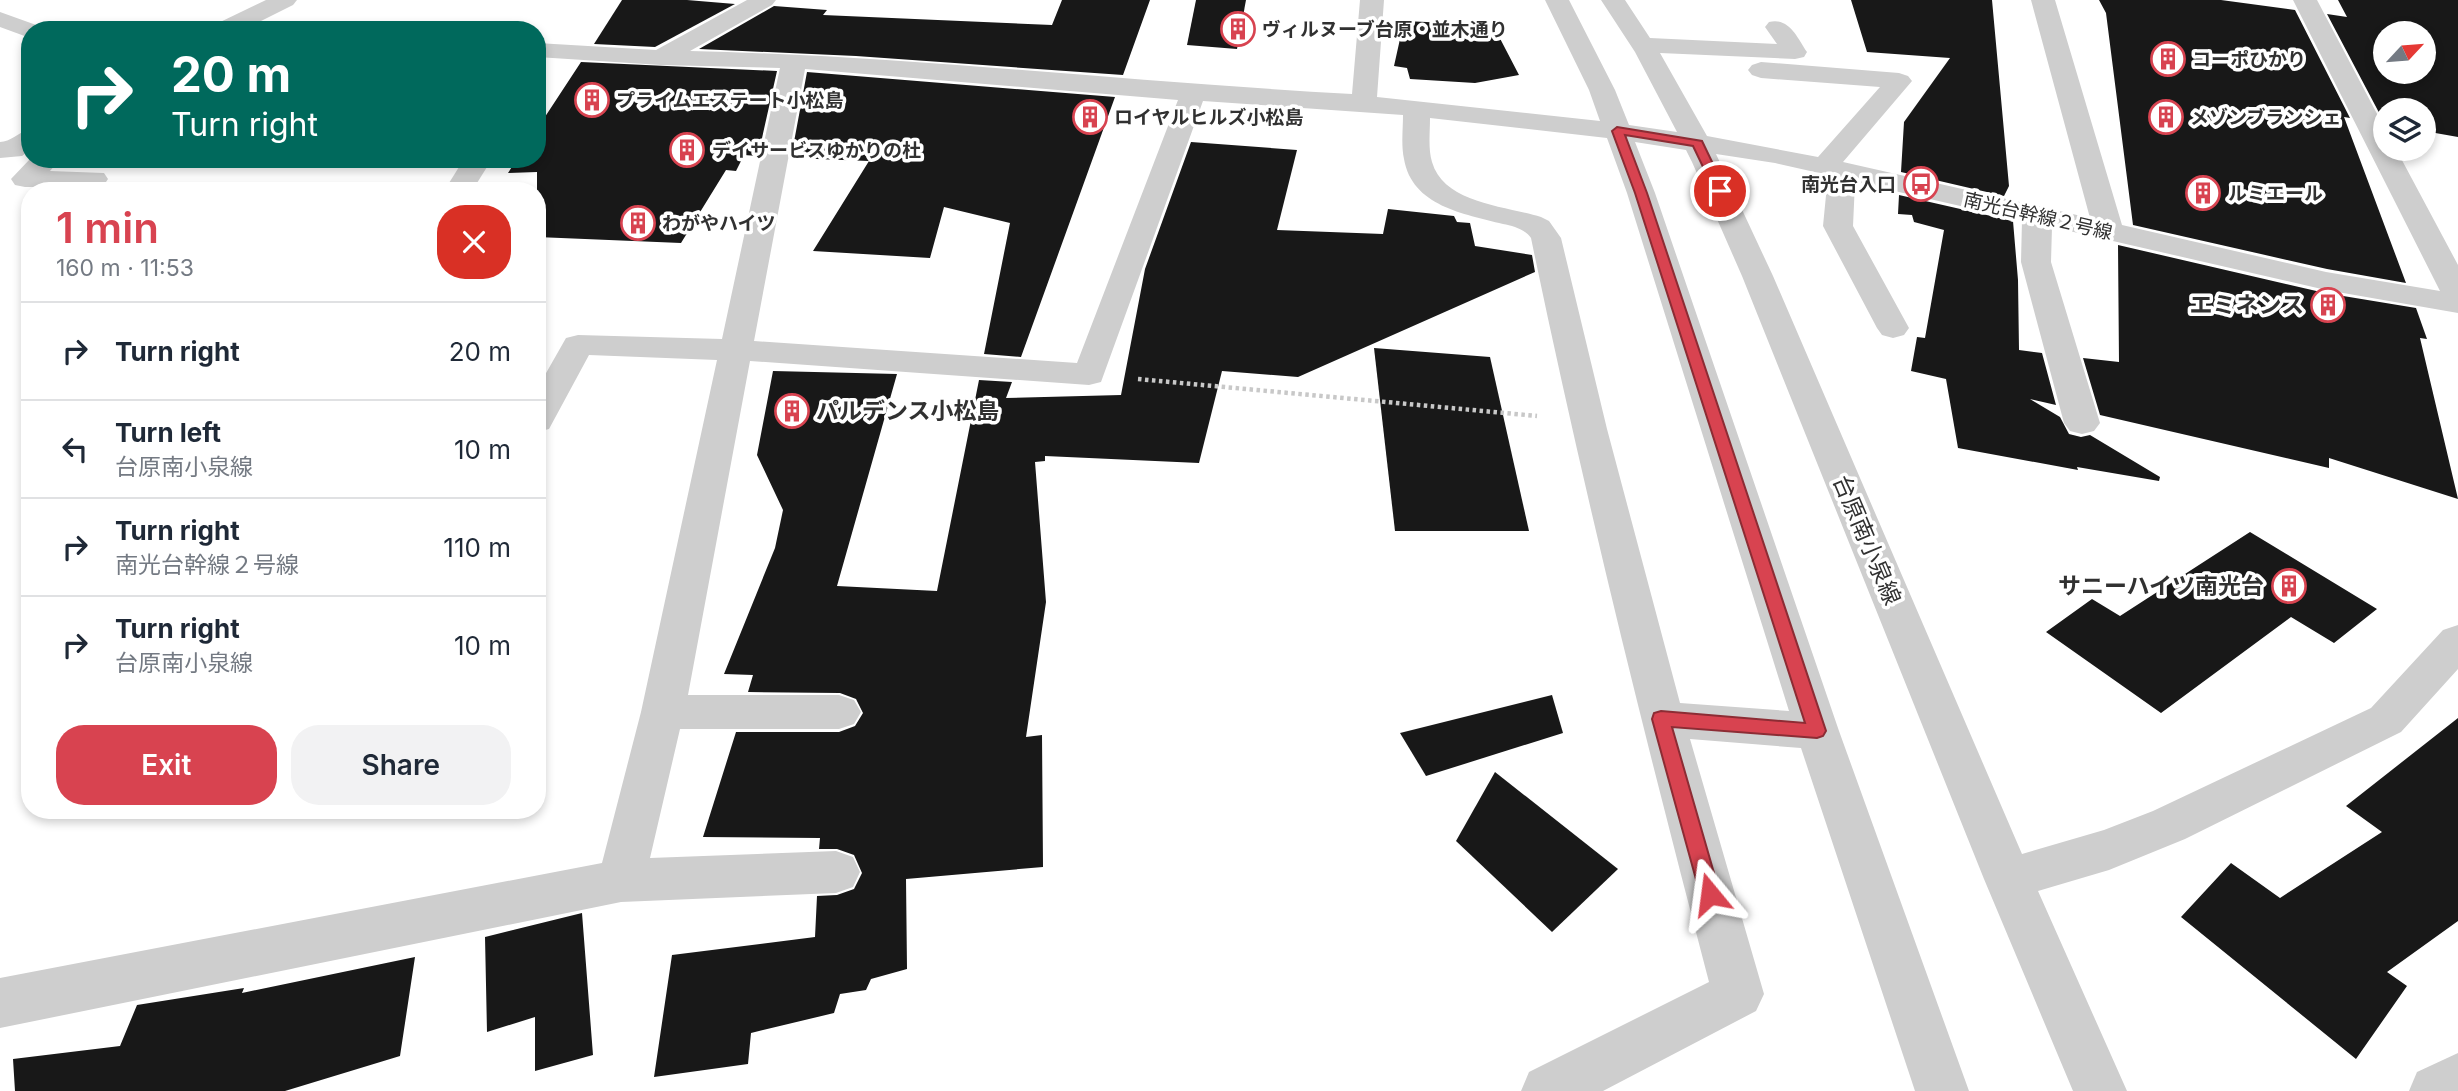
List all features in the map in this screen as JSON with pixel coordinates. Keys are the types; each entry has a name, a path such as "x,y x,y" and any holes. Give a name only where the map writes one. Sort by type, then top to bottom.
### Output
{"street":[{"path":"242,21 285,0"},
{"path":"661,58 764,0"},
{"path":"1364,103 1372,0"},
{"path":"1557,0 1602,90 1649,219 1817,731 1942,1091"},
{"name":"台原南小泉線","path":"1613,0 1675,98 1731,216 2008,879 2101,1091"},
{"path":"2043,0 2109,232"},
{"path":"2305,0 2458,295"},
{"path":"0,19 21,27"},
{"path":"1640,45 1795,52 1777,27"},
{"name":"南光台幹線２号線","path":"546,55 794,61 1193,93 1416,107 1617,131 1833,168 2326,281 2458,303"},
{"path":"621,881 663,712 794,61"},
{"path":"1761,70 1899,81 1833,168 1838,226 1894,328"},
{"path":"546,404 578,345 734,350 1088,374 1193,93"},
{"path":"1416,107 1418,163 1425,178 1441,194 1468,205 1521,219 1544,232 1585,420 1661,719 1738,994 1548,1091"},
{"path":"0,150 12,150 21,144"},
{"path":"37,168 25,179 94,179"},
{"path":"2037,216 2036,262 2082,423"},
{"path":"2008,879 2109,849 2169,825 2386,720 2458,641"},
{"path":"663,712 839,712"},
{"path":"1661,719 1817,731"},
{"path":"0,1003 621,881 836,872"},
{"path":"2436,1091 2458,1080"}],"path":[{"path":"1088,374 1585,420"}],"building":[{"path":"622,0 687,0 735,4 655,47 594,44"},
{"path":"1062,0 1150,0 1123,75 856,56 699,49 774,6 827,10 823,15 1052,25"},
{"path":"1196,0 1246,0 1237,49 1187,45"},
{"path":"1851,0 1992,0 2009,186 2004,196 1901,172 1904,122 1950,58 1867,52"},
{"path":"2099,0 2221,0 2295,10 2350,118 2344,117 2406,283 2327,269 2133,225 2106,13"},
{"path":"2338,0 2458,0 2458,137 2436,133 2436,98 2373,98 2373,101 2327,14 2347,17"},
{"path":"1404,21 1493,25 1519,75 1475,83 1410,79 1407,68 1394,66"},
{"path":"581,62 777,71 758,156 744,155 736,171 726,170 681,243 546,237 546,182 537,182 537,172 508,173 511,168 546,168 546,115"},
{"path":"807,72 1115,97 1021,357 984,354 1010,223 944,207 930,258 813,251 869,161 791,158"},
{"path":"1191,142 1297,150 1277,230 1383,234 1388,209 1454,216 1457,222 1470,223 1475,246 1532,255 1535,272 1298,377 1222,371 1199,463 1045,456 1045,461 1035,462 1046,602 1026,737 1042,735 1043,867 906,879 907,969 871,979 866,990 840,994 834,1013 751,1033 748,1064 654,1077 672,955 815,937 817,896 837,895 854,889 862,873 854,855 837,849 819,849 820,838 703,837 736,732 839,732 855,726 863,713 856,699 840,693 748,692 753,675 724,674 775,548 783,510 757,455 773,371 897,374 837,586 937,591 979,380 1012,382 1006,398 1121,395 1145,269"},
{"path":"1899,195 2013,221 2018,280 2019,350 2042,353 2056,405 2030,399 2060,417 2069,434 2081,437 2090,435 2160,477 2159,481 2077,467 2078,470 1958,448 1946,379 1911,371 1917,337 1925,338 1944,230 1914,222 1912,215 1898,214"},
{"path":"2118,245 2325,293 2416,308 2427,339 2420,338 2458,499 2329,458 2329,468 2100,415 2083,358 2119,362"},
{"path":"1374,348 1490,357 1529,531 1395,531"},
{"path":"2250,532 2377,609 2334,643 2291,617 2161,713 2046,632 2092,599 2120,616"},
{"path":"1552,695 1563,733 1426,776 1400,733"},
{"path":"2458,718 2458,921 2387,972 2407,986 2356,1059 2181,917 2231,863 2280,898 2382,832 2346,806"},
{"path":"1495,772 1618,869 1552,932 1456,841"},
{"path":"582,913 593,1055 535,1071 535,1017 487,1032 485,937"},
{"path":"415,957 400,1056 285,1091 15,1091 13,1059 120,1046 137,1005 244,988 242,993"}],"place":[{"name":"ヴィルヌーブ台原・並木通り","path":"1238,29"},
{"name":"コーポひかり","path":"2168,59"},
{"name":"プライムエステート小松島","path":"592,100"},
{"name":"ロイヤルヒルズ小松島","path":"1090,117"},
{"name":"メゾンブランシェ","path":"2166,117"},
{"name":"デイサービスゆかりの杜","path":"687,150"},
{"name":"南光台入口","path":"1921,184"},
{"name":"ルミエール","path":"2203,193"},
{"name":"わがやハイツ","path":"638,223"},
{"name":"エミネンス","path":"2328,305"},
{"name":"パルデンス小松島","path":"792,411"},
{"name":"サニーハイツ南光台","path":"2289,586"}],"route":[{"path":"1710,894 1661,719 1817,731 1641,193 1617,131 1698,143 1720,191"}]}
